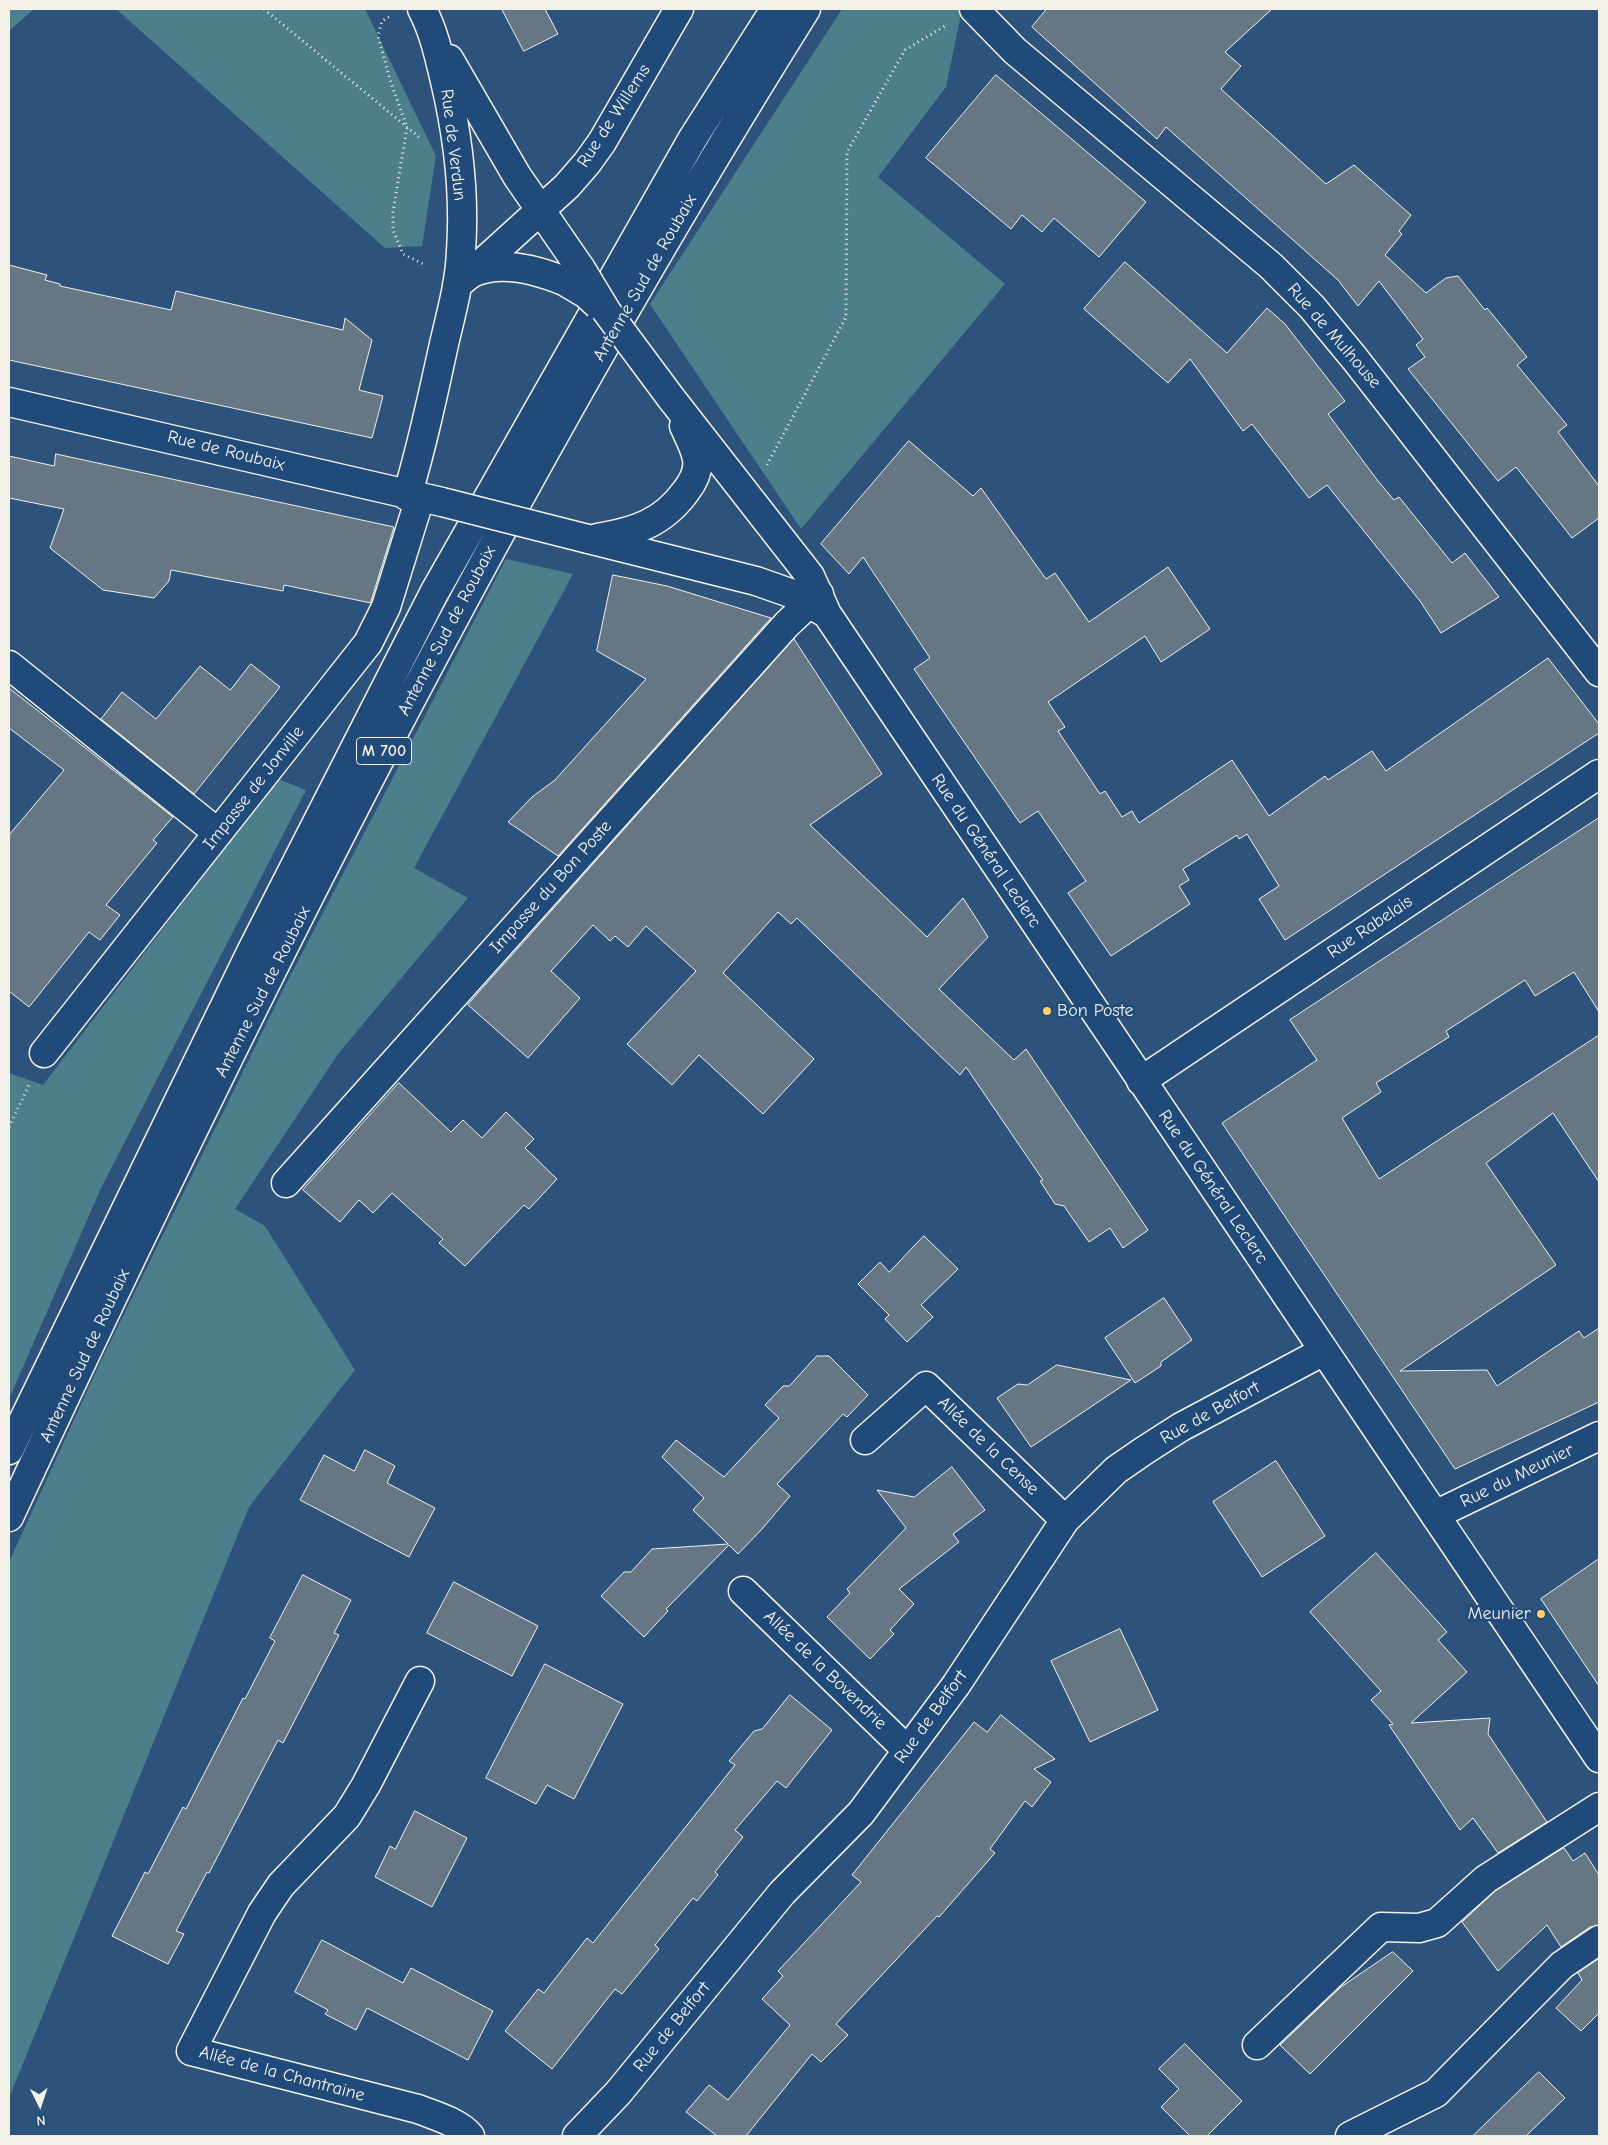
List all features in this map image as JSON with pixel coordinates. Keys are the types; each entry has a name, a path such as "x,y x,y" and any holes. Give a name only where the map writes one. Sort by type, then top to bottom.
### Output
{"main road":[{"name":"Rue de Willems","path":"464,279 567,186 602,142 679,9"},
{"name":"Antenne Sud de Roubaix","path":"9,1450 256,943 434,593 693,138 775,9"},
{"name":"Antenne Sud de Roubaix","path":"9,1517 175,1168 449,624 664,243 749,99 806,9"},
{"name":"Rue de Mulhouse","path":"974,9 1015,52 1271,266 1312,306 1599,672"},
{"path":"428,19 482,118 540,210 573,275 586,294 607,312 671,398 697,460 696,473 690,487 669,512 656,521 631,531 588,539"},
{"name":"Rue de Verdun","path":"428,19 450,103 460,171 461,253 464,279"},
{"path":"423,499 418,456 464,279 489,267 573,275"},
{"name":"Rue du Général Leclerc","path":"671,398 810,576 818,604 1599,1758"},
{"name":"Rue de Roubaix","path":"9,402 148,432 588,539 756,581 818,604"},
{"name":"Impasse de Jonville","path":"44,1053 368,643 388,599 423,499"},
{"name":"Impasse du Bon Poste","path":"286,1183 787,624 818,604"},
{"path":"9,665 218,833"},
{"name":"Rue Rabelais","path":"1141,1080 1599,774"},
{"name":"Rue de Belfort","path":"577,2136 618,2093 782,1893 861,1813 956,1684 1065,1520 1116,1470 1145,1450 1181,1427 1324,1351"},
{"name":"Allée de la Cense","path":"865,1440 926,1386 1065,1520"},
{"name":"Rue du Meunier","path":"1435,1515 1599,1436"},
{"name":"Allée de la Bovendrie","path":"743,1591 907,1750"},
{"name":"Allée de la Chantraine","path":"420,1682 366,1785 347,1816 280,1885 262,1913 191,2050 418,2109 444,2119 466,2131 470,2136"},
{"path":"1257,2045 1381,1927 1419,1928 1437,1923 1486,1879 1599,1807"},
{"path":"1350,2136 1436,2093 1562,1965 1599,1940"}],"path":[{"path":"264,9 460,171"},
{"path":"390,16 382,20 378,36 391,83 407,127 393,230 403,254 429,267 464,279"},
{"path":"749,498 846,316 847,152 905,50 948,24"},
{"path":"9,1127 44,1053"}],"green space":[{"path":"9,9 34,9 9,31"},
{"path":"116,9 365,9 436,156 422,246 385,248"},
{"path":"842,9 962,9 946,87 878,177 1005,284 801,529 650,304"},
{"path":"506,559 573,574 414,868 468,898 338,1054 235,1209 265,1226 355,1370 249,1507 9,2098 9,1562 100,1363 284,988"},
{"path":"278,779 306,790 101,1188 9,1399 9,1073 43,1085"}],"building":[{"path":"502,9 545,9 558,34 524,51"},
{"path":"1047,9 1272,9 1225,52 1241,66 1221,89 1326,184 1354,165 1411,215 1399,231 1402,234 1385,255 1426,293 1446,278 1458,276 1527,357 1517,365 1567,425 1558,432 1599,486 1599,518 1572,538 1516,467 1498,481 1408,369 1425,357 1416,345 1423,339 1379,281 1358,306 1338,280 1166,127 1157,139 1032,27"},
{"path":"996,75 1146,202 1099,257 1054,218 1042,232 1022,215 1011,229 926,158"},
{"path":"1125,262 1227,353 1267,308 1285,324 1345,401 1328,414 1378,481 1394,500 1399,497 1452,563 1465,553 1499,597 1441,633 1420,601 1327,485 1309,498 1252,424 1243,431 1190,359 1168,383 1084,309"},
{"path":"9,265 47,275 45,280 60,284 60,286 171,310 176,291 343,330 345,318 372,340 359,390 383,396 372,438 9,360"},
{"path":"909,441 973,496 981,488 1046,579 1055,573 1089,622 1168,567 1210,629 1161,662 1145,636 1048,702 1065,727 1058,731 1100,794 1105,791 1122,817 1132,811 1139,823 1232,760 1269,816 1325,776 1328,780 1372,751 1386,771 1548,658 1599,724 1599,733 1285,940 1259,899 1279,886 1247,834 1239,839 1237,835 1183,869 1189,880 1179,886 1190,904 1111,956 1068,893 1086,881 1038,811 1020,823 982,768 914,669 930,658 863,557 849,574 821,544"},
{"path":"56,454 394,527 371,603 284,585 283,591 171,570 169,581 154,598 103,590 50,548 64,509 9,498 9,456 54,466"},
{"path":"613,575 667,586 771,618 558,856 508,822 532,797 555,780 646,679 597,651"},
{"path":"794,639 882,774 810,825 927,937 963,898 988,937 939,989 1014,1060 1026,1049 1148,1230 1123,1248 1110,1228 1089,1242 1064,1206 1055,1204 1040,1181 1043,1180 966,1067 960,1075 797,918 791,924 778,912 723,973 814,1059 763,1114 699,1055 672,1085 627,1044 696,971 646,926 628,947 615,936 610,941 593,925 551,971 580,998 528,1058 468,1005"},
{"path":"251,664 280,687 194,794 101,719 122,692 156,719 200,666 230,690"},
{"path":"9,688 173,817 153,840 157,843 106,905 120,915 100,940 89,932 29,1007 9,991 9,835 64,770 9,728"},
{"path":"1599,818 1599,1012 1574,972 1535,996 1525,980 1446,1031 1449,1037 1376,1083 1381,1092 1342,1118 1379,1179 1599,1035 1599,1182 1553,1113 1486,1163 1556,1265 1400,1371 1487,1370 1497,1386 1579,1331 1584,1338 1599,1328 1599,1402 1455,1469 1222,1123 1317,1060 1290,1020"},
{"path":"399,1083 451,1132 463,1120 482,1138 506,1112 534,1139 525,1148 557,1179 529,1209 524,1205 465,1266 439,1243 443,1239 392,1193 373,1213 359,1200 340,1222 303,1190"},
{"path":"924,1236 958,1269 921,1305 933,1317 907,1342 885,1319 889,1315 858,1284 880,1262 889,1272"},
{"path":"1164,1298 1192,1340 1161,1362 1161,1366 1135,1383 1105,1338"},
{"path":"817,1356 829,1356 868,1395 847,1417 843,1414 777,1484 790,1496 762,1529 738,1554 729,1545 666,1609 668,1611 644,1637 601,1596 624,1572 631,1572 652,1549 728,1544 693,1510 704,1498 662,1457 676,1440 724,1477 779,1418 765,1405 783,1386 789,1386"},
{"path":"1057,1365 1131,1380 1031,1447 997,1398 1018,1384 1027,1385"},
{"path":"365,1450 395,1466 387,1483 435,1508 409,1557 300,1500 324,1455 354,1471"},
{"path":"1276,1461 1325,1536 1262,1577 1213,1502"},
{"path":"952,1467 985,1510 953,1534 959,1542 899,1589 914,1604 890,1630 894,1634 870,1659 827,1617 850,1593 847,1589 906,1528 877,1490 914,1497"},
{"path":"1376,1553 1447,1632 1438,1640 1467,1672 1411,1723 1490,1718 1488,1734 1547,1822 1498,1853 1473,1818 1460,1830 1389,1725 1393,1724 1371,1700 1381,1691 1310,1612"},
{"path":"1599,1559 1599,1686 1541,1599"},
{"path":"303,1575 351,1600 334,1633 339,1635 283,1743 278,1740 209,1873 207,1872 176,1931 184,1934 168,1964 112,1936 145,1872 148,1874 183,1807 186,1809 243,1698 245,1699 275,1641 270,1638"},
{"path":"454,1582 538,1626 512,1676 427,1633"},
{"path":"1120,1629 1158,1710 1090,1742 1051,1661"},
{"path":"545,1664 623,1704 574,1799 547,1785 536,1804 486,1778"},
{"path":"790,1695 832,1730 786,1788 777,1781 735,1830 743,1837 715,1872 718,1875 697,1901 693,1898 655,1945 659,1949 622,1994 615,1989 552,2069 505,2031 538,1989 544,1993 587,1938 593,1943 735,1765 729,1761 754,1731 762,1729"},
{"path":"1001,1715 1055,1759 1034,1769 1051,1782 1032,1807 1025,1801 990,1849 995,1853 939,1917 937,1916 836,2024 848,2035 821,2062 812,2054 746,2136 717,2136 686,2112 709,2085 728,2100 790,2025 762,1999 783,1976 778,1971 861,1882 852,1875 974,1722 987,1732"},
{"path":"415,1811 467,1838 432,1907 375,1877 390,1846 395,1849"},
{"path":"1564,1848 1573,1861 1585,1853 1599,1875 1599,1925 1590,1927 1561,1947 1547,1925 1498,1971 1462,1922 1495,1891"},
{"path":"322,1940 403,1983 411,1968 493,2011 468,2060 367,2008 356,2030 325,2014 328,2010 295,1992"},
{"path":"1393,1952 1413,1971 1310,2074 1280,2045 1341,1987"},
{"path":"1599,1959 1599,2013 1581,2031 1556,2008 1582,1980 1578,1973"},
{"path":"1185,2044 1242,2101 1207,2136 1190,2136 1161,2107 1179,2089 1159,2069"},
{"path":"1539,2072 1565,2098 1526,2136 1473,2136"}],"place":[{"name":"Bon Poste","path":"1047,1011"},
{"name":"Meunier","path":"1541,1614"}]}
